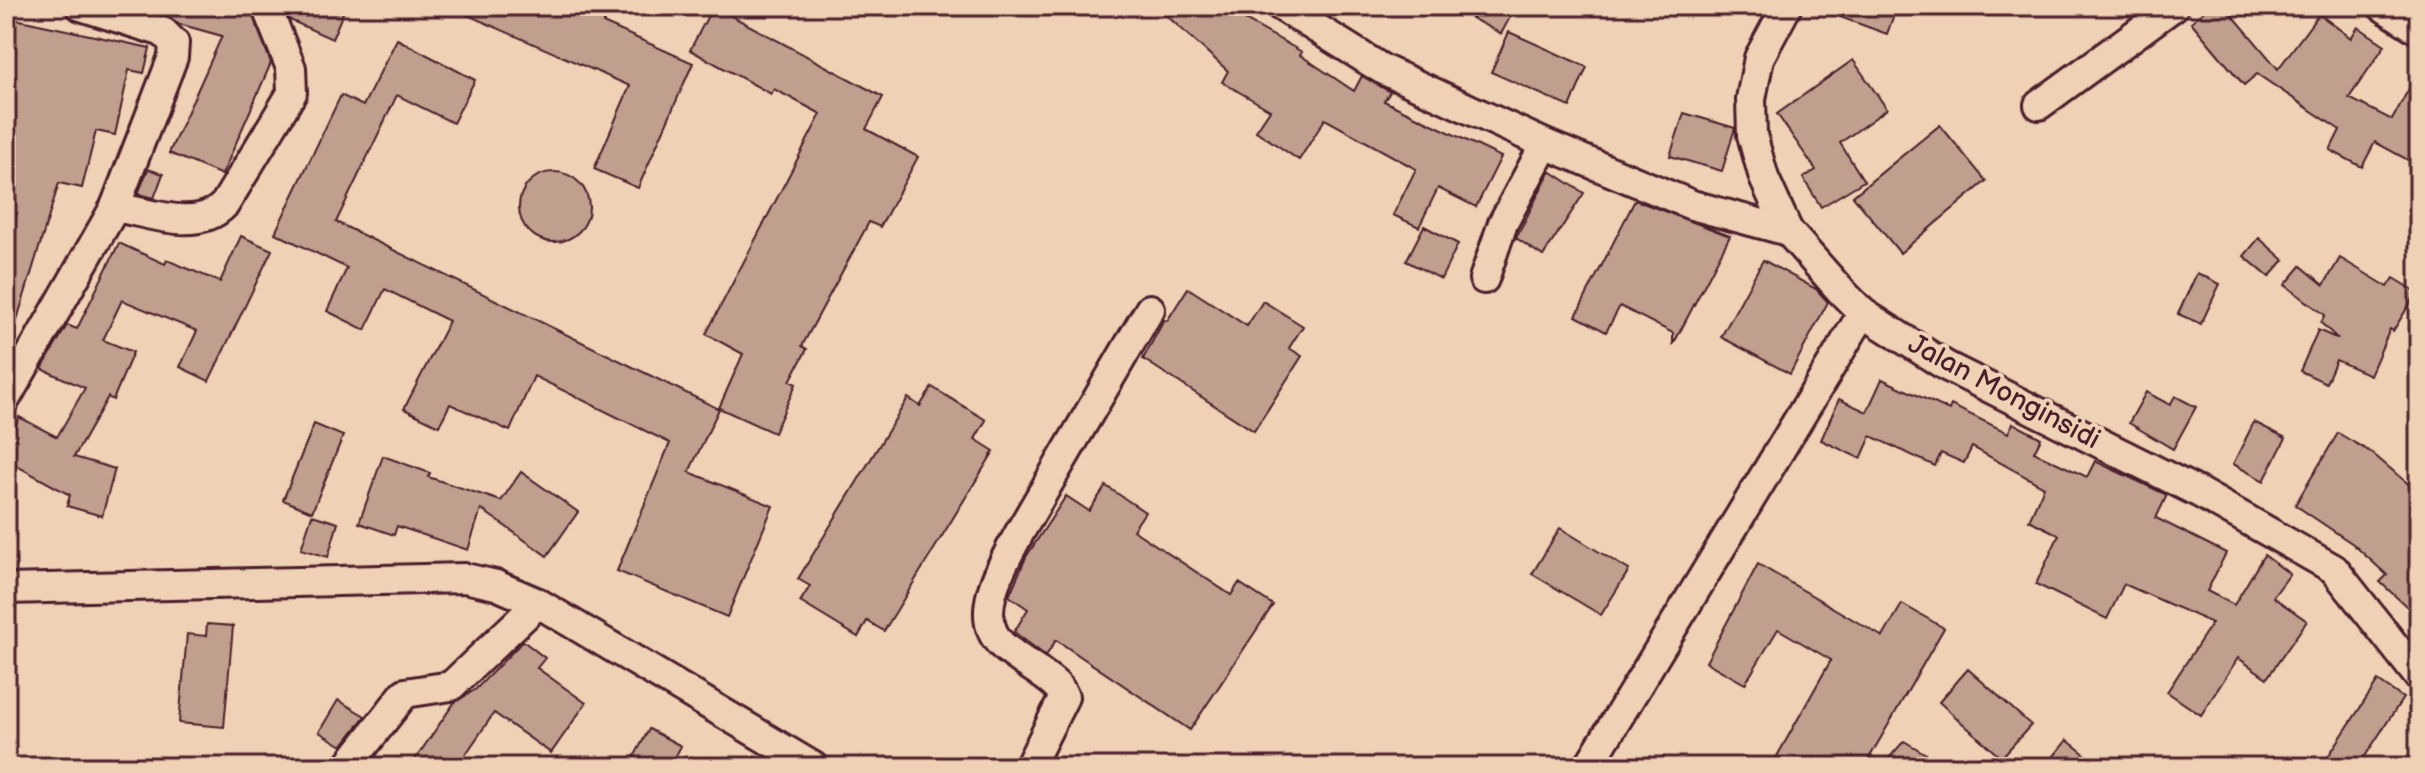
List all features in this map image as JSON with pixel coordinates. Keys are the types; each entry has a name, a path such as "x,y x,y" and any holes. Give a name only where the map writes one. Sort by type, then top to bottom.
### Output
{"street":[{"path":"6,398 115,207 173,57 174,43 163,32 81,6"},
{"path":"115,207 194,221 208,218 225,204 292,93 291,68 266,6"},
{"path":"1281,6 1382,69 1545,144 1692,205 1788,231"},
{"name":"Jalan Monginsidi","path":"1787,6 1759,58 1751,99 1756,150 1764,178 1788,231 1863,313 1946,366 2200,493 2334,569 2419,677"},
{"path":"2039,105 2174,6"},
{"path":"2382,6 2419,30"},
{"path":"1484,279 1503,223 1545,144"},
{"path":"1029,767 1064,697 1054,683 1000,644 990,626 990,600 1001,567 1021,530 1150,309"},
{"path":"1588,767 1863,313"},
{"path":"6,589 465,578 496,585 538,603 814,767"},
{"path":"347,767 400,697 405,693 451,686 538,603"}],"building":[{"path":"137,6 249,6 271,63 222,175 169,153 222,36 179,24 168,16"},
{"path":"284,6 346,6 332,39 290,20"},
{"path":"447,6 611,6 603,23 693,63 638,188 594,169 630,86"},
{"path":"713,6 883,97 866,129 918,157 880,227 869,222 802,346 807,349 790,381 796,384 774,433 719,408 743,354 706,334 821,114 774,89 771,94 690,50"},
{"path":"1156,6 1247,6 1238,16 1302,52 1300,55 1354,91 1362,76 1390,92 1384,101 1501,157 1476,207 1438,188 1419,227 1393,215 1416,169 1325,119 1299,160 1256,131 1270,110 1222,82 1228,71"},
{"path":"1449,6 1516,6 1501,34"},
{"path":"1818,6 1897,6 1887,34 1818,9"},
{"path":"2210,6 2225,6 2278,69 2319,14 2351,38 2358,27 2385,45 2349,98 2392,120 2419,70 2419,166 2375,142 2362,167 2330,150 2340,130 2257,74 2244,85 2191,22"},
{"path":"6,17 150,48 144,73 129,70 115,135 96,131 82,188 59,183 11,339 6,339 6,250 17,213 6,211"},
{"path":"1509,32 1587,67 1570,107 1491,72"},
{"path":"397,39 475,80 453,123 397,95 336,222 719,409 689,472 773,506 727,617 617,571 670,443 534,376 510,431 450,404 439,426 404,409 449,321 385,289 365,330 327,311 347,268 275,233 341,95 363,106"},
{"path":"1853,60 1887,109 1840,143 1864,181 1821,207 1803,178 1816,170 1777,114"},
{"path":"1684,113 1735,128 1722,171 1670,156"},
{"path":"1940,125 1986,181 1900,253 1853,196"},
{"path":"148,169 163,174 154,198 138,194"},
{"path":"1550,171 1584,193 1543,256 1516,238"},
{"path":"554,172 573,178 583,188 589,207 583,226 573,236 554,242 535,236 525,226 519,207 525,188 535,178"},
{"path":"1635,200 1730,236 1673,345 1673,333 1620,306 1606,332 1576,316"},
{"path":"1424,226 1458,244 1441,279 1406,261"},
{"path":"241,236 272,250 209,381 180,367 197,331 122,300 103,340 133,352 113,400 108,397 74,457 115,469 102,516 67,506 70,495 6,460 6,448 19,417 57,437 85,388 42,369 67,325 77,329 119,243 165,264 167,260 220,282"},
{"path":"2259,238 2284,260 2269,277 2244,256"},
{"path":"2340,258 2388,287 2394,278 2417,292 2393,331 2390,329 2370,375 2336,360 2326,383 2300,371 2318,330 2338,339 2321,323 2325,315 2285,285 2301,266 2324,285"},
{"path":"1763,260 1816,289 1828,302 1790,374 1721,337"},
{"path":"2197,273 2220,284 2201,324 2178,314"},
{"path":"1188,288 1247,326 1263,301 1303,326 1289,348 1302,356 1254,431 1143,359 1164,320 1167,321"},
{"path":"1882,379 1949,410 1951,405 2008,433 2013,423 2041,438 2034,452 2087,477 2095,461 2167,495 2156,518 2226,553 2207,591 2234,605 2264,555 2290,574 2273,597 2307,621 2267,678 2238,658 2201,715 2167,692 2212,623 2124,584 2107,619 2036,584 2059,535 2029,520 2044,487 1972,447 1964,463 1941,453 1935,466 1871,436 1861,459 1821,440 1839,399 1867,412"},
{"path":"932,387 986,420 975,439 994,451 884,631 867,621 858,637 800,602 810,586 798,579 908,398 920,406"},
{"path":"2146,392 2170,405 2175,396 2196,407 2173,449 2129,423"},
{"path":"2254,422 2286,438 2264,481 2233,464"},
{"path":"314,424 343,436 312,512 283,500"},
{"path":"2338,433 2372,453 2419,493 2419,618 2380,582 2387,575 2353,544 2295,505"},
{"path":"383,456 430,473 428,477 501,501 521,472 578,512 547,556 481,509 468,550 397,526 394,535 359,523"},
{"path":"1106,486 1145,512 1133,530 1231,595 1239,583 1273,605 1190,730 1056,640 1046,656 1014,632 1028,609 1009,596 1026,557 1066,496 1089,511"},
{"path":"312,515 338,523 328,557 301,549"},
{"path":"1560,528 1629,570 1601,615 1532,574"},
{"path":"1758,564 1883,637 1902,604 1944,628 1864,767 1771,767 1831,660 1778,629 1745,684 1706,662"},
{"path":"207,624 233,626 224,727 179,723 187,634 206,636"},
{"path":"523,641 545,658 537,668 586,703 551,753 494,713 457,767 410,767 454,703 476,689"},
{"path":"1968,669 2031,725 2001,758 1939,702"},
{"path":"2378,681 2403,698 2358,767 2321,767"},
{"path":"338,700 365,716 342,746 319,732"},
{"path":"649,729 681,746 670,767 648,767 633,759"},
{"path":"2067,740 2101,767 2045,767"},
{"path":"1904,741 1948,767 1881,767"}]}
